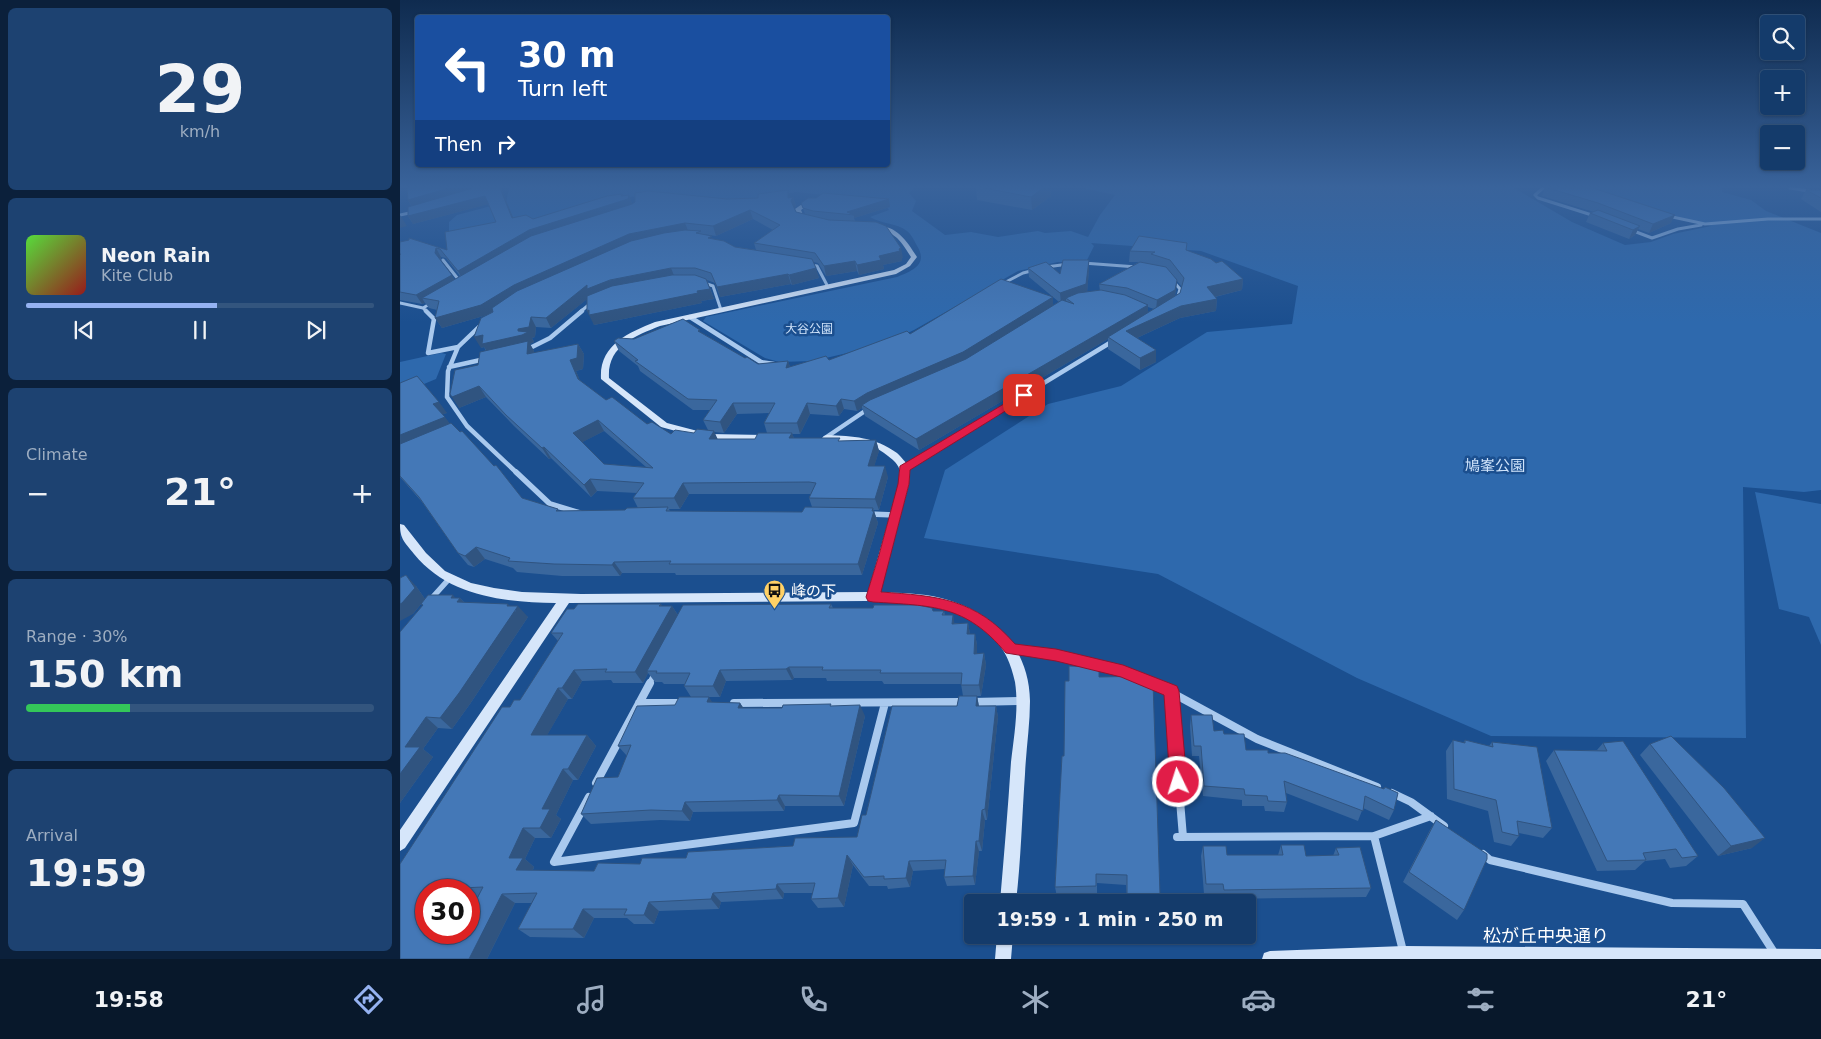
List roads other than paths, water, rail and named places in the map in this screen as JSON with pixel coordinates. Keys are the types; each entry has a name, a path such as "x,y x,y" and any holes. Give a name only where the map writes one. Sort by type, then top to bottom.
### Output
{"street":[{"path":"778,438 709,437 664,425 605,379 604,360 622,342 658,324 896,272 908,265 914,257 898,233"},
{"path":"1639,233 1652,238 1667,233"},
{"path":"443,260 462,284"},
{"path":"995,288 1023,273 1057,264 1085,263 1142,268"},
{"path":"807,264 817,266 828,288"},
{"path":"1167,274 1180,289 1177,302 1170,306"},
{"path":"454,289 470,279"},
{"path":"699,281 713,286 721,310"},
{"path":"423,308 438,298"},
{"path":"521,351 530,349 550,338 590,303 599,300"},
{"path":"401,304 423,308 434,319 428,354 458,347"},
{"path":"690,317 761,362 778,365"},
{"path":"485,321 458,347 449,367 447,397 467,426 550,504 588,515"},
{"path":"904,468 1120,337"},
{"path":"449,367 494,357"},
{"path":"820,438 871,407"},
{"path":"458,429 467,426"},
{"path":"820,438 857,439 873,442 898,459 904,468 904,484 873,597"},
{"path":"866,514 896,515"},
{"path":"400,528 429,564 449,579 469,587 493,593 566,598 692,602 873,597 928,601 951,605 974,617 995,631 1011,649 1022,679 1024,701 1009,894"},
{"path":"425,606 449,579"},
{"path":"400,843 566,598"},
{"path":"1011,649 1056,655 1123,671 1171,691 1257,740 1305,760 1351,776 1411,802 1453,832"},
{"path":"657,668 554,862 854,823 885,703"},
{"path":"1171,691 1180,837 1374,836 1431,816"},
{"path":"727,703 1024,701"},
{"path":"639,703 688,703"},
{"path":"1374,836 1404,954"},
{"path":"1475,849 1490,860 1672,904 1743,904 1776,955"},
{"path":"1003,959 1004,944"},
{"name":"松が丘中央通り","path":"1270,959 1404,954 1776,955 1821,957"}],"place":[{"name":"峰の下","path":"775,610"}],"park label":[{"name":"大谷公園","path":"809,329"},
{"name":"鳩峯公園","path":"1495,466"}]}
